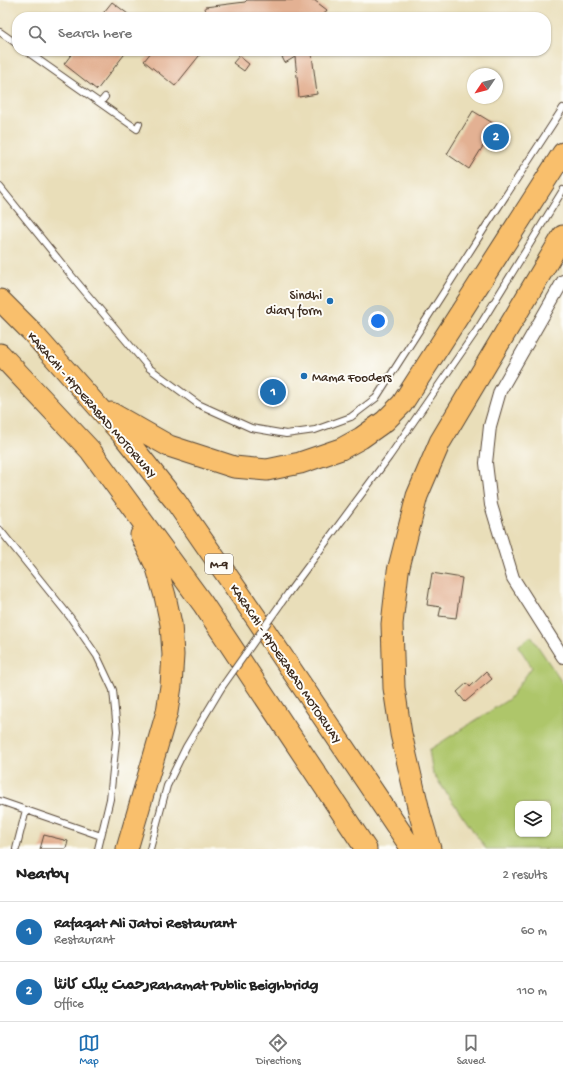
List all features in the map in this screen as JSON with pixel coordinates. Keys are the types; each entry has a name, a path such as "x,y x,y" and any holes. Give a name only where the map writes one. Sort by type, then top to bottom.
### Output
{"highway":[{"path":"96,405 169,446 234,467 267,470 300,463 341,448 361,438 385,421 402,404 563,154"},
{"path":"430,849 420,815 401,734 394,688 392,624 398,571 417,496 440,442 563,236"},
{"name":"KARACHI - HYDERABAD MOTORWAY","path":"0,300 30,330 122,434 176,502 262,625 412,849"},
{"name":"M-9","path":"0,354 90,450 203,604 366,849"},
{"path":"116,486 157,568 171,624 173,655 171,686 167,712 127,849"}],"street":[{"path":"563,281 500,391 490,426 486,463 491,505 513,578 563,657"}],"lane":[{"path":"0,32 12,40"},
{"path":"33,56 137,130 139,124"},
{"path":"100,103 105,98"},
{"path":"0,187 149,368 198,404 251,428 286,434 315,430 351,417 376,398 563,108"},
{"path":"150,849 168,786 186,747 222,687 289,592 389,457 477,330 563,190"},
{"path":"0,530 70,617 97,656 113,690 117,731 110,799 98,849"},
{"path":"0,801 101,836"},
{"path":"16,849 26,810"}],"green space":[{"path":"531,636 563,684 563,849 486,849 433,774 429,750 509,699 532,667 518,646"}],"building":[{"path":"247,0 314,0 327,10 326,12 206,12 205,7 245,2"},
{"path":"112,2 125,12 104,12"},
{"path":"70,56 123,56 97,90 64,64"},
{"path":"148,56 199,56 175,86 144,61"},
{"path":"239,56 249,64 244,71 233,63"},
{"path":"312,56 317,94 299,97 295,57 285,63 282,57"},
{"path":"473,111 496,125 469,169 447,154"},
{"path":"432,573 462,578 456,618 439,616 441,607 427,605"},
{"path":"486,672 492,679 465,702 457,692 467,683 470,687"},
{"path":"44,835 68,841 66,849 40,849"}],"place":[{"name":"رحمت پبلک کانٹاRahamat Public Beighbridg","path":"496,137"},
{"name":"Sindhi diary form","path":"330,301"},
{"name":"Mama Fooders","path":"304,376"},
{"name":"Rafaqat Ali Jatoi Restaurant","path":"273,392"}]}
